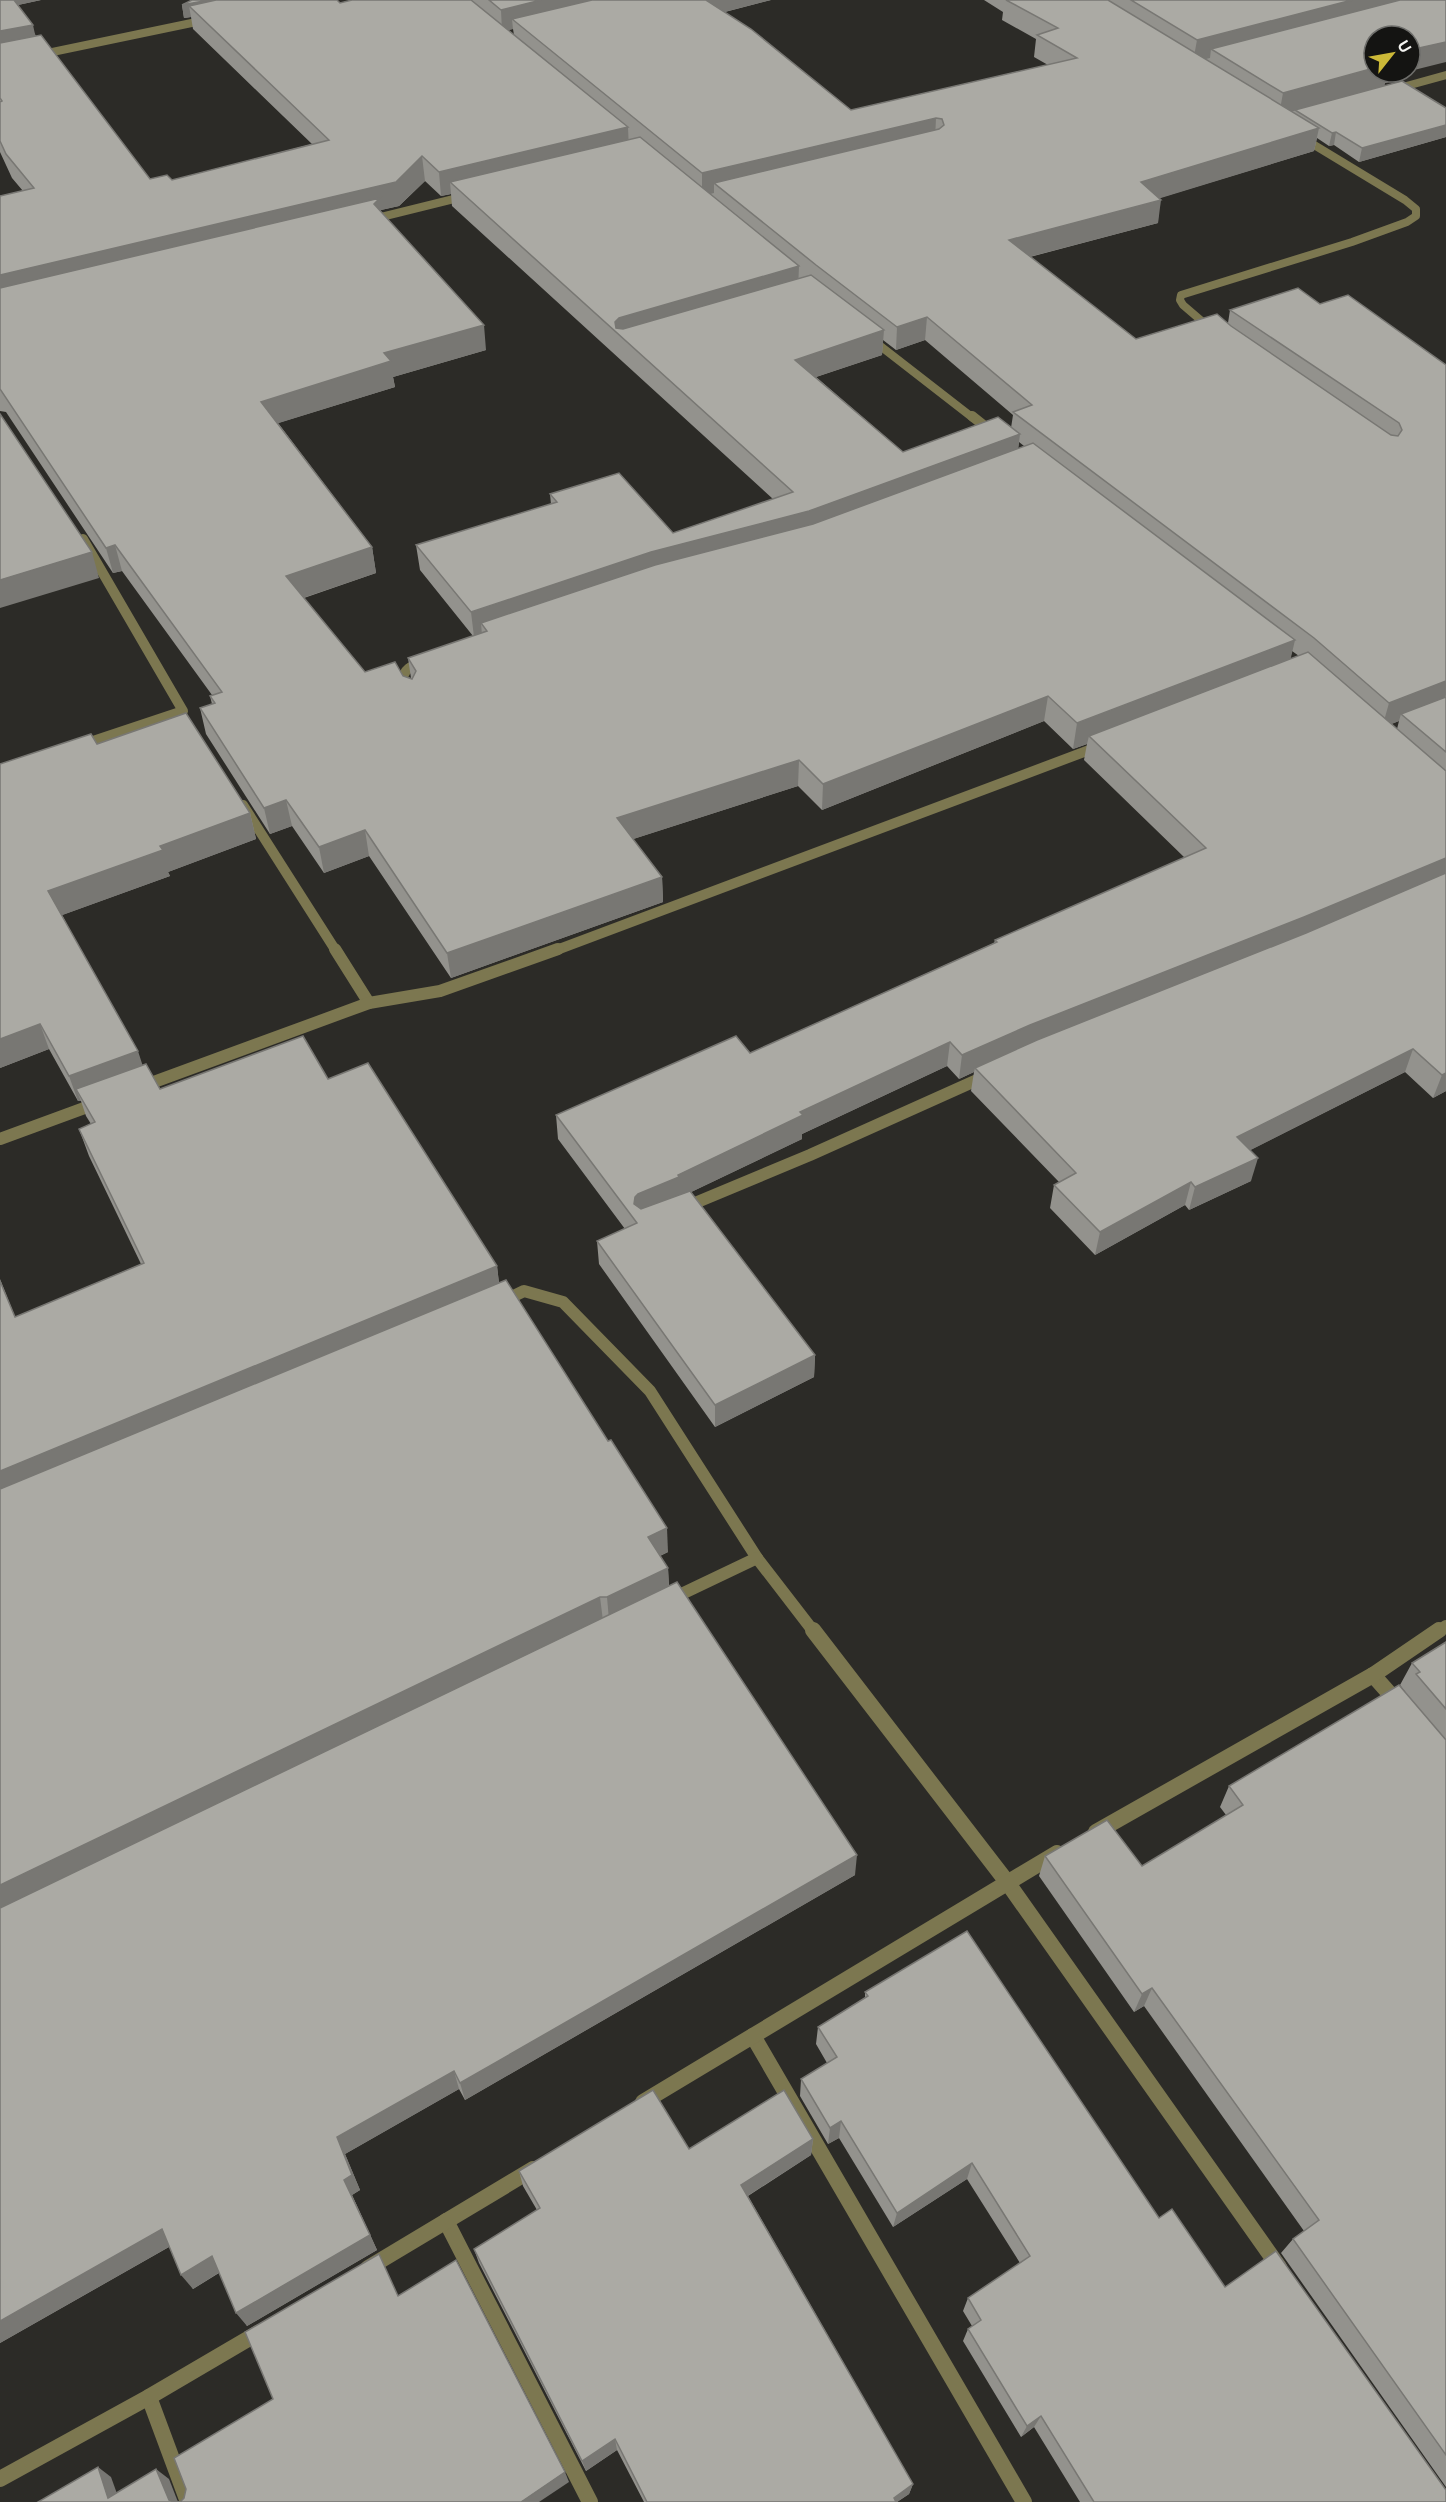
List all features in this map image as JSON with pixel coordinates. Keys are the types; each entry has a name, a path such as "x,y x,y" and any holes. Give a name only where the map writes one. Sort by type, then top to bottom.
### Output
{"street":[{"path":"35,55 210,19"},
{"path":"1378,94 1446,75"},
{"path":"1222,339 1183,305 1180,300 1181,295 1319,253 1407,222 1416,216 1416,209 1405,200 1296,134"},
{"path":"355,223 470,195"},
{"path":"866,335 1003,440"},
{"path":"75,527 94,555 189,721"},
{"path":"412,698 402,682 403,673 409,667 431,660"},
{"path":"75,747 183,711"},
{"path":"134,1089 369,1003 440,991 481,978 1110,743"},
{"path":"234,791 369,1003"},
{"path":"674,1211 810,1155 998,1070"},
{"path":"0,1139 112,1098"},
{"path":"492,1305 525,1292 563,1302 650,1391 757,1558 1008,1882 1287,2279"},
{"path":"661,1604 757,1558"},
{"path":"630,2110 1008,1882 1373,1675 1446,1626"},
{"path":"1373,1675 1402,1709"},
{"path":"753,2036 1024,2502"},
{"path":"354,2276 549,2159"},
{"path":"446,2221 590,2502"},
{"path":"0,2479 149,2397 272,2325"},
{"path":"149,2397 188,2502"}],"building":[{"path":"0,0 14,0 33,25 0,31"},
{"path":"192,0 209,0 182,5"},
{"path":"216,0 337,0 340,3 352,0 471,0 628,127 439,172 422,156 396,182 0,275 0,196 34,188 6,154 0,141 0,102 2,101 0,98 0,43 41,35 150,179 167,175 172,180 329,140 189,6"},
{"path":"489,0 541,0 501,10"},
{"path":"592,0 706,0 751,29 851,110 1077,58 1037,35 1058,28 1006,0 1108,0 1319,128 1141,182 1161,200 1009,240 1136,339 1217,314 1231,326 1391,435 1398,436 1402,430 1399,423 1230,310 1298,288 1320,304 1348,295 1446,365 1446,681 1389,703 1314,638 1013,412 1032,405 927,317 897,327 714,183 939,129 944,125 942,119 936,118 702,173 512,19"},
{"path":"1131,0 1352,0 1197,40"},
{"path":"1400,0 1446,0 1446,42 1422,47 1422,24 1362,24 1362,71 1283,93 1211,49"},
{"path":"1391,84 1407,84 1446,108 1446,125 1362,148 1295,110"},
{"path":"640,137 799,266 619,318 615,322 616,328 623,329 811,275 884,330 795,360 903,452 998,417 1020,434 809,511 651,552 471,612 416,545 557,502 550,494 619,473 673,533 793,492 450,182"},
{"path":"380,198 374,204 484,325 384,353 391,361 261,402 372,547 286,576 365,672 395,662 403,676 412,679 416,671 408,658 487,631 481,623 655,565 813,524 1033,443 1295,640 1077,723 1048,696 823,784 799,760 617,818 662,877 447,953 365,830 319,847 286,800 264,808 200,708 215,703 210,696 222,692 115,545 106,548 0,389 0,288"},
{"path":"0,414 92,552 0,580"},
{"path":"1308,652 1446,771 1446,858 1304,917 1030,1025 962,1055 950,1042 800,1112 803,1115 678,1175 679,1177 638,1194 634,1204 641,1209 690,1191 815,1355 715,1405 597,1241 637,1223 556,1115 736,1036 750,1053 997,942 995,940 1206,848 1089,736"},
{"path":"1446,697 1446,752 1401,714"},
{"path":"186,713 250,813 160,846 163,850 48,891 138,1051 69,1076 40,1024 0,1039 0,764 91,734 97,744"},
{"path":"1446,873 1446,1073 1442,1075 1413,1049 1237,1137 1258,1158 1195,1187 1191,1182 1100,1232 1054,1185 1076,1173 975,1068 1037,1040 1306,933"},
{"path":"303,1036 328,1079 368,1063 497,1266 0,1471 0,1281 15,1317 144,1263 79,1129 95,1122 76,1089 146,1064 160,1089"},
{"path":"506,1280 608,1441 611,1440 667,1528 648,1537 668,1568 607,1597 600,1597 0,1885 0,1489"},
{"path":"677,1582 857,1855 460,2083 454,2071 337,2137 352,2175 344,2180 370,2235 236,2313 212,2256 181,2275 162,2229 0,2321 0,1908"},
{"path":"1446,1642 1446,1709 1416,1674 1420,1672 1412,1663"},
{"path":"1399,1685 1446,1740 1446,2455 1293,2239 1319,2220 1152,1988 1142,1994 1045,1856 1107,1820 1142,1866 1243,1805 1229,1786"},
{"path":"967,1931 1159,2218 1172,2209 1225,2287 1276,2251 1446,2490 1446,2502 1094,2502 1041,2416 1027,2426 968,2329 981,2320 968,2298 1030,2256 972,2163 897,2213 841,2121 830,2128 801,2079 837,2057 818,2027 868,1996 865,1992"},
{"path":"653,2090 689,2149 784,2090 813,2139 741,2185 913,2484 894,2498 896,2502 647,2502 615,2439 582,2461 474,2249 540,2208 519,2171"},
{"path":"379,2254 398,2296 456,2260 565,2472 521,2502 180,2502 184,2498 186,2489 174,2458 273,2399 245,2332"},
{"path":"98,2467 108,2498 156,2469 169,2500 180,2502 38,2502"}]}
